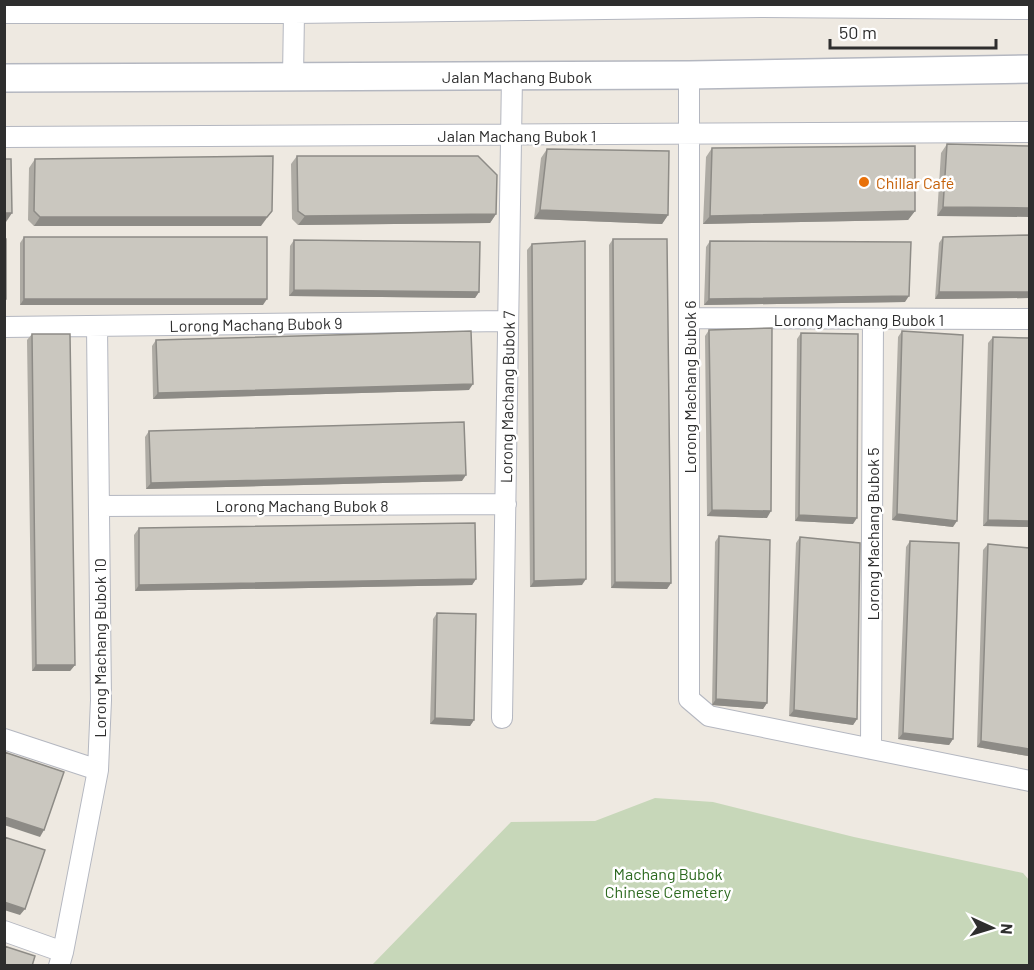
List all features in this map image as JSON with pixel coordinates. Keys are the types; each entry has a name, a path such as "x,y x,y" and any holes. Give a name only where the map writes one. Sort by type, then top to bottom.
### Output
{"main road":[{"name":"Jalan Machang Bubok","path":"4,78 689,75 1029,69"}],"street":[{"path":"4,14 294,13 761,6 1029,9"},
{"path":"293,77 294,13"},
{"name":"Lorong Machang Bubok 6","path":"689,75 690,699 709,716 872,748"},
{"name":"Lorong Machang Bubok 7","path":"502,718 512,76"},
{"name":"Jalan Machang Bubok 1","path":"4,137 1029,132"},
{"name":"Lorong Machang Bubok 1","path":"689,318 1029,319"},
{"name":"Lorong Machang Bubok 5","path":"872,748 873,319"},
{"name":"Lorong Machang Bubok 9","path":"4,327 508,321"},
{"name":"Lorong Machang Bubok 10","path":"61,959 98,770 101,700 97,326"},
{"name":"Lorong Machang Bubok 8","path":"99,506 506,504"},
{"path":"4,739 98,770"},
{"path":"872,748 1029,780"},
{"path":"4,931 61,959"}],"green space":[{"name":"Machang Bubok Chinese Cemetery","path":"655,798 713,802 854,837 1023,873 1029,880 1029,965 372,965 511,822 595,821"}],"building":[{"path":"947,144 1029,146 1029,208 943,207"},
{"path":"915,146 915,211 710,216 712,148"},
{"path":"547,149 669,151 668,215 540,210"},
{"path":"273,156 272,211 267,217 40,217 34,211 35,159"},
{"path":"297,156 478,156 497,175 496,214 305,216 298,211"},
{"path":"4,159 11,159 12,213 4,213"},
{"path":"1029,235 1029,292 939,292 943,237"},
{"path":"24,237 267,237 267,299 24,299"},
{"path":"4,239 6,239 6,299 4,299"},
{"path":"613,239 667,239 671,583 615,582"},
{"path":"294,240 480,242 479,292 294,290"},
{"path":"585,241 586,579 534,581 532,244"},
{"path":"710,241 911,242 909,296 709,299"},
{"path":"772,328 771,511 712,510 709,330"},
{"path":"471,331 473,384 158,393 156,340"},
{"path":"902,331 963,335 957,521 897,514"},
{"path":"801,333 858,334 857,518 799,515"},
{"path":"32,334 70,334 75,665 36,665"},
{"path":"993,337 1029,338 1029,521 988,520"},
{"path":"464,422 466,475 151,483 149,431"},
{"path":"475,523 476,579 139,585 139,528"},
{"path":"719,536 770,540 767,703 716,699"},
{"path":"800,537 860,543 857,719 794,710"},
{"path":"910,541 959,543 953,739 903,733"},
{"path":"988,544 1029,548 1029,749 981,741"},
{"path":"437,613 476,614 474,720 435,718"},
{"path":"4,752 64,772 44,830 4,817"},
{"path":"4,837 45,850 25,909 4,902"},
{"path":"4,946 35,956 32,966 4,966"}],"place":[{"name":"Chillar Café","path":"864,182"}]}
